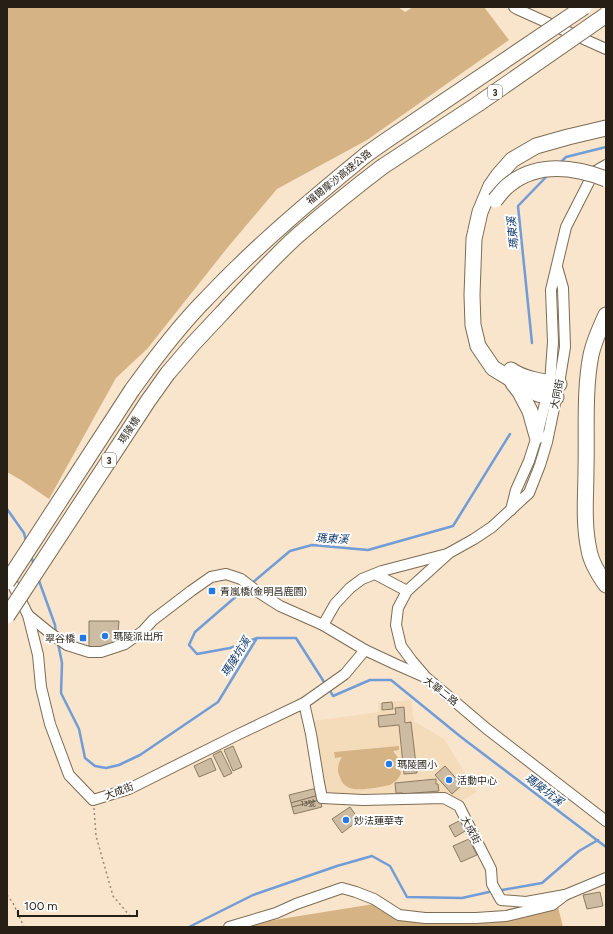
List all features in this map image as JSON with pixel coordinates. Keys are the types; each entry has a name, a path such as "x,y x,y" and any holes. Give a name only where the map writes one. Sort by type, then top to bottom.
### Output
{"highway":[{"name":"福爾摩沙高速公路","path":"132,390 177,331 206,299 231,274 325,188 384,142 584,7"},
{"name":"福爾摩沙高速公路","path":"223,312 255,277 297,237 331,207 382,167 478,104 606,15"},
{"path":"553,390 538,394 510,379 493,368 478,346 473,325 472,295 474,239 480,212 491,186 512,160 536,146 573,135 606,128"},
{"path":"573,135 606,132"},
{"path":"553,390 514,373 501,363 493,354 483,332 481,321 483,239 488,216 495,200 504,189 519,178 530,173 543,170 560,169 588,173 606,179"},
{"path":"588,173 606,187"},
{"name":"瑪陵橋","path":"7,616 148,401 168,373 192,344 223,312"},
{"path":"606,315 595,341 589,368 585,512 589,552 596,569 606,585"},
{"path":"510,379 520,392 530,411 537,436"},
{"name":"瑪陵橋","path":"7,582 132,390"}],"street":[{"path":"514,7 606,49"},
{"name":"大同街","path":"511,510 516,490 529,461 553,390 565,347 563,288 557,267 566,227 594,172 606,165"},
{"name":"大同街","path":"449,553 492,528 529,493 547,442 553,390"},
{"path":"323,625 335,604 350,588 362,579 382,571 449,553"},
{"path":"427,678 401,646 396,625 398,608 407,591 449,553"},
{"path":"7,573 28,615"},
{"name":"大華二路","path":"28,615 67,645 89,652 101,652 125,644 143,631 153,620 178,600 211,577 226,574 241,579 280,606 323,625 365,650 427,678 487,729 606,821"},
{"path":"375,574 407,591"},
{"name":"大成街","path":"28,615 38,655 41,687 50,724 69,775 93,800 130,789 304,703 345,674 365,650"},
{"name":"大成街","path":"304,703 322,798 363,800 444,798 459,806 491,869 492,884 501,900 526,902 564,895 606,878"},
{"name":"大成街","path":"229,927 276,913 296,904 342,888 374,899 400,915 425,918 476,918 506,916 552,905 564,895"}],"path":[{"path":"93,800 96,836 113,896 130,916"},
{"path":"7,895 13,903 24,927"}],"shaded area":[{"path":"7,7 398,7 405,12 413,7 484,7 509,40 367,140 277,189 228,247 147,349 116,378 49,499 7,472"},
{"name":"瑪陵國小","path":"411,700 414,721 444,739 477,792 461,801 449,794 399,798 329,797 323,790 313,721 379,712 378,703"},
{"path":"399,746 399,750 393,751 399,759 401,774 397,780 390,785 367,789 355,789 350,788 343,783 338,770 342,757 335,758 334,752"},
{"path":"557,903 563,927 231,927 374,904 451,922"}],"building":[{"name":"瑪陵派出所","path":"89,621 119,621 118,633 124,640 99,649 89,646"},
{"path":"392,702 393,709 382,710 382,703"},
{"path":"404,707 405,723 411,722 417,773 404,774 399,725 379,727 378,716 396,714 395,708"},
{"path":"233,746 242,767 233,771 224,750"},
{"path":"221,751 232,773 224,777 213,755"},
{"path":"211,758 216,770 199,777 194,766"},
{"name":"活動中心","path":"445,766 462,785 452,794 435,775"},
{"path":"436,779 436,784 438,784 439,791 403,794 396,793 395,783"},
{"path":"317,788 319,795 291,803 289,795"},
{"path":"319,795 320,800 292,807 291,803"},
{"path":"320,800 322,807 294,814 292,807"},
{"name":"妙法蓮華寺","path":"350,807 359,820 342,833 332,819"},
{"path":"461,820 467,830 455,837 449,826"},
{"path":"469,839 477,855 461,862 453,846"},
{"path":"600,892 603,906 587,909 583,895"}],"waterway":[{"name":"瑪東溪","path":"560,163 566,157 606,147"},
{"name":"瑪東溪","path":"532,343 518,206 548,175"},
{"name":"瑪東溪","path":"251,584 290,551 312,545 368,550 453,526 510,434"},
{"name":"瑪陵坑溪","path":"7,509 24,533 26,541"},
{"name":"瑪陵坑溪","path":"31,555 34,566"},
{"name":"瑪陵坑溪","path":"38,578 55,625 56,634"},
{"name":"瑪東溪","path":"247,587 195,632 189,645 197,654 230,648 257,638"},
{"name":"瑪陵坑溪","path":"58,643 62,663 61,693 79,729 85,758 95,766 106,768 119,765 140,755 218,702 257,638 296,638 326,685"},
{"name":"瑪陵坑溪","path":"329,689 333,696 370,680 391,680 461,737 606,847"},
{"path":"502,890 542,883 579,851 598,840"},
{"path":"189,927 253,895 337,866 372,856 390,866 407,897 462,898 489,892"}],"place":[{"name":"青嵐橋(金明昌鹿園)","path":"212,591"},
{"name":"瑪陵派出所","path":"105,636"},
{"name":"翠谷橋","path":"83,638"},
{"name":"瑪陵國小","path":"389,764"},
{"name":"活動中心","path":"449,780"},
{"name":"妙法蓮華寺","path":"346,820"}]}
